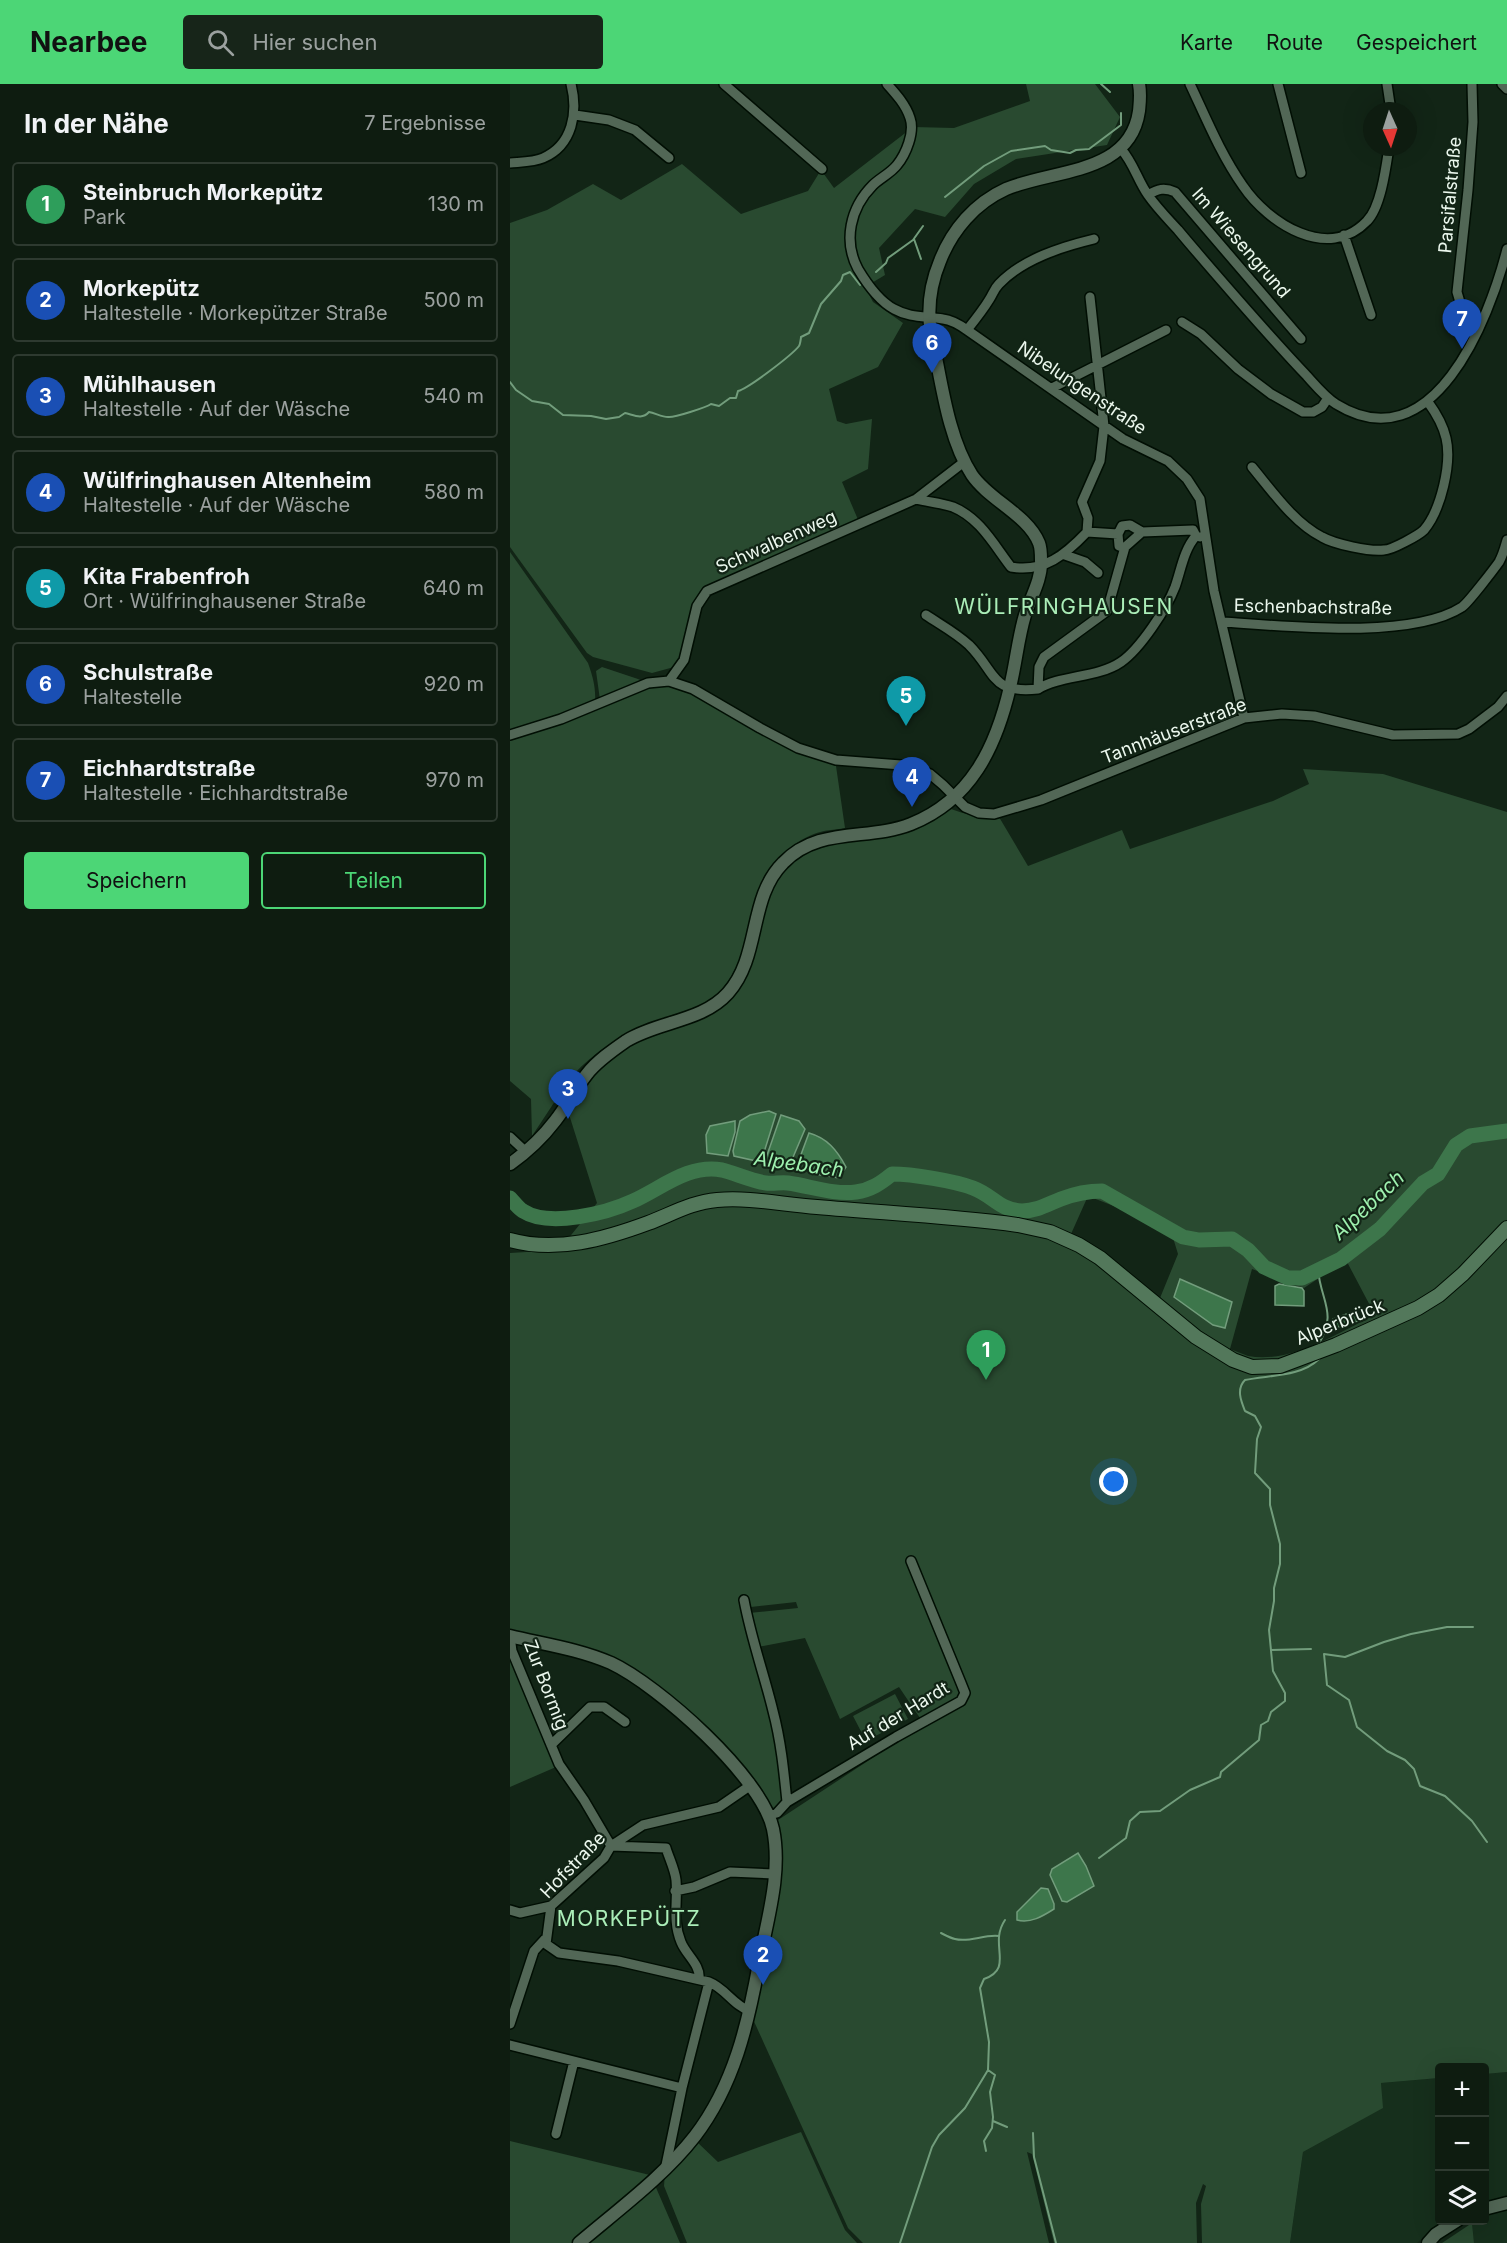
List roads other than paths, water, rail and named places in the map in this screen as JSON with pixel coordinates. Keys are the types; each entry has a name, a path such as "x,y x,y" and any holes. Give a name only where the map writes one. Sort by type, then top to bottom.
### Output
{"main road":[{"name":"Alperbrück","path":"510,1240 529,1244 559,1245 601,1239 649,1223 695,1203 744,1198 802,1206 988,1221 1050,1232 1079,1245 1100,1258 1196,1337 1233,1360 1252,1367 1280,1366 1336,1345 1418,1308 1439,1295 1463,1274 1507,1228"}],"street":[{"path":"510,163 541,159 554,152 570,131 575,115 572,84"},
{"path":"724,84 822,169"},
{"name":"Nibelungenstraße","path":"887,84 903,104 911,120 910,135 906,150 897,166 871,187 853,215 849,244 859,270 878,297 894,309 914,317 944,319 968,330 1123,439 1168,460 1187,479 1200,499 1200,532 1244,718"},
{"path":"510,1164 526,1152 556,1120 588,1072 611,1052 649,1029 708,1009 728,993 744,967 761,902 771,879 782,863 800,849 818,840 888,831 910,824 937,811 956,797 989,752 1010,688 1025,615 1042,565 1040,543 1019,518 981,486 964,462 954,434 928,318 929,296 944,251 955,232 985,201 1006,189 1035,179 1083,168 1108,158 1120,149 1137,125 1141,95 1139,84"},
{"path":"1190,84 1228,162 1243,187 1258,204 1296,233 1309,237 1326,238 1356,231 1377,207 1387,156"},
{"path":"1278,84 1301,173"},
{"path":"1387,84 1390,102"},
{"name":"Parsifalstraße","path":"1462,309 1457,292 1473,122 1472,84"},
{"path":"1502,84 1507,89"},
{"path":"575,115 609,120 635,130 669,158"},
{"path":"1120,149 1126,155 1148,195 1275,343 1328,398 1349,411 1377,418 1392,417 1428,402 1455,369 1473,341 1493,294 1507,249"},
{"name":"Im Wiesengrund","path":"1148,195 1166,188 1174,192 1301,339"},
{"path":"1344,235 1371,315"},
{"path":"968,330 994,290 1010,276 1042,256 1094,239"},
{"path":"916,499 952,507 969,516 988,534 1011,567 1022,569 1042,565 1065,555 1088,532 1088,518 1082,502 1100,461 1104,426 1090,297"},
{"path":"1182,322 1201,334 1238,369 1271,394 1303,412 1313,412 1322,407 1328,398"},
{"path":"1052,388 1166,330"},
{"path":"1252,466 1294,514 1320,536 1336,544 1385,550 1424,531 1441,495 1448,460 1447,440 1428,402"},
{"name":"Schwalbenweg","path":"669,681 684,660 697,606 707,591 916,499 964,462"},
{"path":"1125,547 1119,546 1118,534 1122,526 1130,525 1142,531 1200,532"},
{"path":"1038,689 1039,667 1044,657 1107,610 1125,547 1142,531"},
{"path":"1088,532 1118,534"},
{"path":"927,615 960,637 1000,684 1017,691 1038,689 1121,662 1144,638 1162,612 1173,591 1190,542 1200,532"},
{"name":"Eschenbachstraße","path":"1223,622 1354,628 1394,626 1434,620 1463,607 1500,560 1507,540"},
{"path":"1065,555 1084,562 1098,573"},
{"path":"510,735 561,719 648,683 669,681"},
{"name":"Tannhäuserstraße","path":"669,681 693,689 798,748 836,760 901,765 919,770 930,774 965,807 979,813 994,814 1041,800 1244,718 1282,714 1314,716 1393,735 1458,734 1469,729 1507,696"},
{"path":"510,1137 526,1152"},
{"name":"Auf der Hardt","path":"769,1815 777,1813 787,1802 961,1701 965,1693 911,1561"},
{"path":"744,1600 754,1646 774,1713 784,1766 787,1802"},
{"path":"510,1636 567,1649 609,1663 644,1683 703,1733 736,1766 751,1785 769,1815 775,1842 775,1874 750,2011 736,2062 716,2103 695,2136 665,2170 579,2243"},
{"name":"Zur Bormig","path":"510,1636 512,1651 558,1764 584,1800 611,1846"},
{"name":"Zur Bormig","path":"551,1745 590,1707 604,1707 625,1722"},
{"name":"Hofstraße","path":"545,1939 551,1906 604,1858 611,1846 643,1825 719,1807 751,1785"},
{"path":"611,1846 666,1848 676,1880 677,1927 681,1943 704,1981 665,2170"},
{"path":"675,1891 693,1887 730,1872 775,1874"},
{"path":"510,1910 520,1913 551,1906"},
{"path":"510,2024 534,1951 545,1939 549,1948 559,1953 618,1961 717,1985 744,2009 750,2011"},
{"path":"510,2045 682,2088"},
{"path":"556,2134 574,2061"},
{"path":"1489,2208 1507,2203"},
{"path":"1428,2243 1436,2234 1450,2225"}],"waterway":[{"path":"1101,84 1110,92"},
{"path":"945,197 984,166 1011,151 1045,146 1051,150 1070,153 1089,149 1121,125 1121,113"},
{"path":"876,272 888,258 913,240 923,226"},
{"path":"914,239 921,259"},
{"path":"510,382 516,390 532,401 549,404 563,415 606,419 619,417 625,413 641,416 649,412 671,417 711,404 719,406 730,398 736,398 738,391 770,371 799,346 801,337 809,333 821,304 841,281 843,275 850,272 860,285"},
{"name":"Alpebach","path":"510,1198 521,1210 534,1216 578,1217 622,1206 676,1178 698,1170 710,1169 722,1170 761,1182 788,1183 848,1193 871,1188 892,1174 922,1177 973,1188 1008,1208 1022,1211 1038,1209 1076,1194 1102,1191 1183,1237 1199,1240 1232,1239 1248,1250 1264,1267 1288,1278 1302,1278 1341,1259 1380,1229 1423,1183 1438,1174 1456,1145 1470,1136 1507,1131"},
{"path":"1318,1270 1328,1316 1324,1334 1318,1345"},
{"path":"1099,1858 1126,1838 1130,1821 1140,1812 1160,1811 1190,1790 1220,1777 1221,1772 1259,1740 1261,1725 1268,1721 1271,1712 1285,1701 1285,1693 1273,1671 1269,1630 1274,1588 1280,1564 1280,1544 1270,1505 1270,1489 1255,1473 1257,1439 1261,1427 1255,1416 1245,1411 1240,1391 1245,1380 1294,1372 1312,1365 1319,1359"},
{"path":"1473,1627 1447,1627 1411,1634 1345,1657 1324,1654 1327,1685 1349,1700 1357,1727 1387,1751 1405,1760 1414,1769 1420,1786 1445,1796 1472,1821 1487,1842"},
{"path":"1271,1650 1311,1649"},
{"path":"986,2151 984,2141 992,2128 990,2092 995,2075 988,2070 989,2042 980,1988 984,1979 998,1969 1000,1929 1005,1920"},
{"path":"941,1933 960,1940 999,1936"},
{"path":"900,2243 932,2147 939,2135 965,2108 988,2070"},
{"path":"993,2121 1007,2127"},
{"path":"1033,2133 1034,2157 1056,2243"}],"place":[{"name":"Eichhardtstraße","path":"1462,349"},
{"name":"Schulstraße","path":"932,373"},
{"name":"Kita Frabenfroh","path":"906,726"},
{"name":"Wülfringhausen Altenheim","path":"912,807"},
{"name":"Mühlhausen","path":"568,1119"},
{"name":"Steinbruch Morkepütz","path":"986,1380"},
{"name":"Morkepütz","path":"763,1985"}],"district":[{"name":"WÜLFRINGHAUSEN","path":"1064,607"},
{"name":"MORKEPÜTZ","path":"629,1919"}]}
